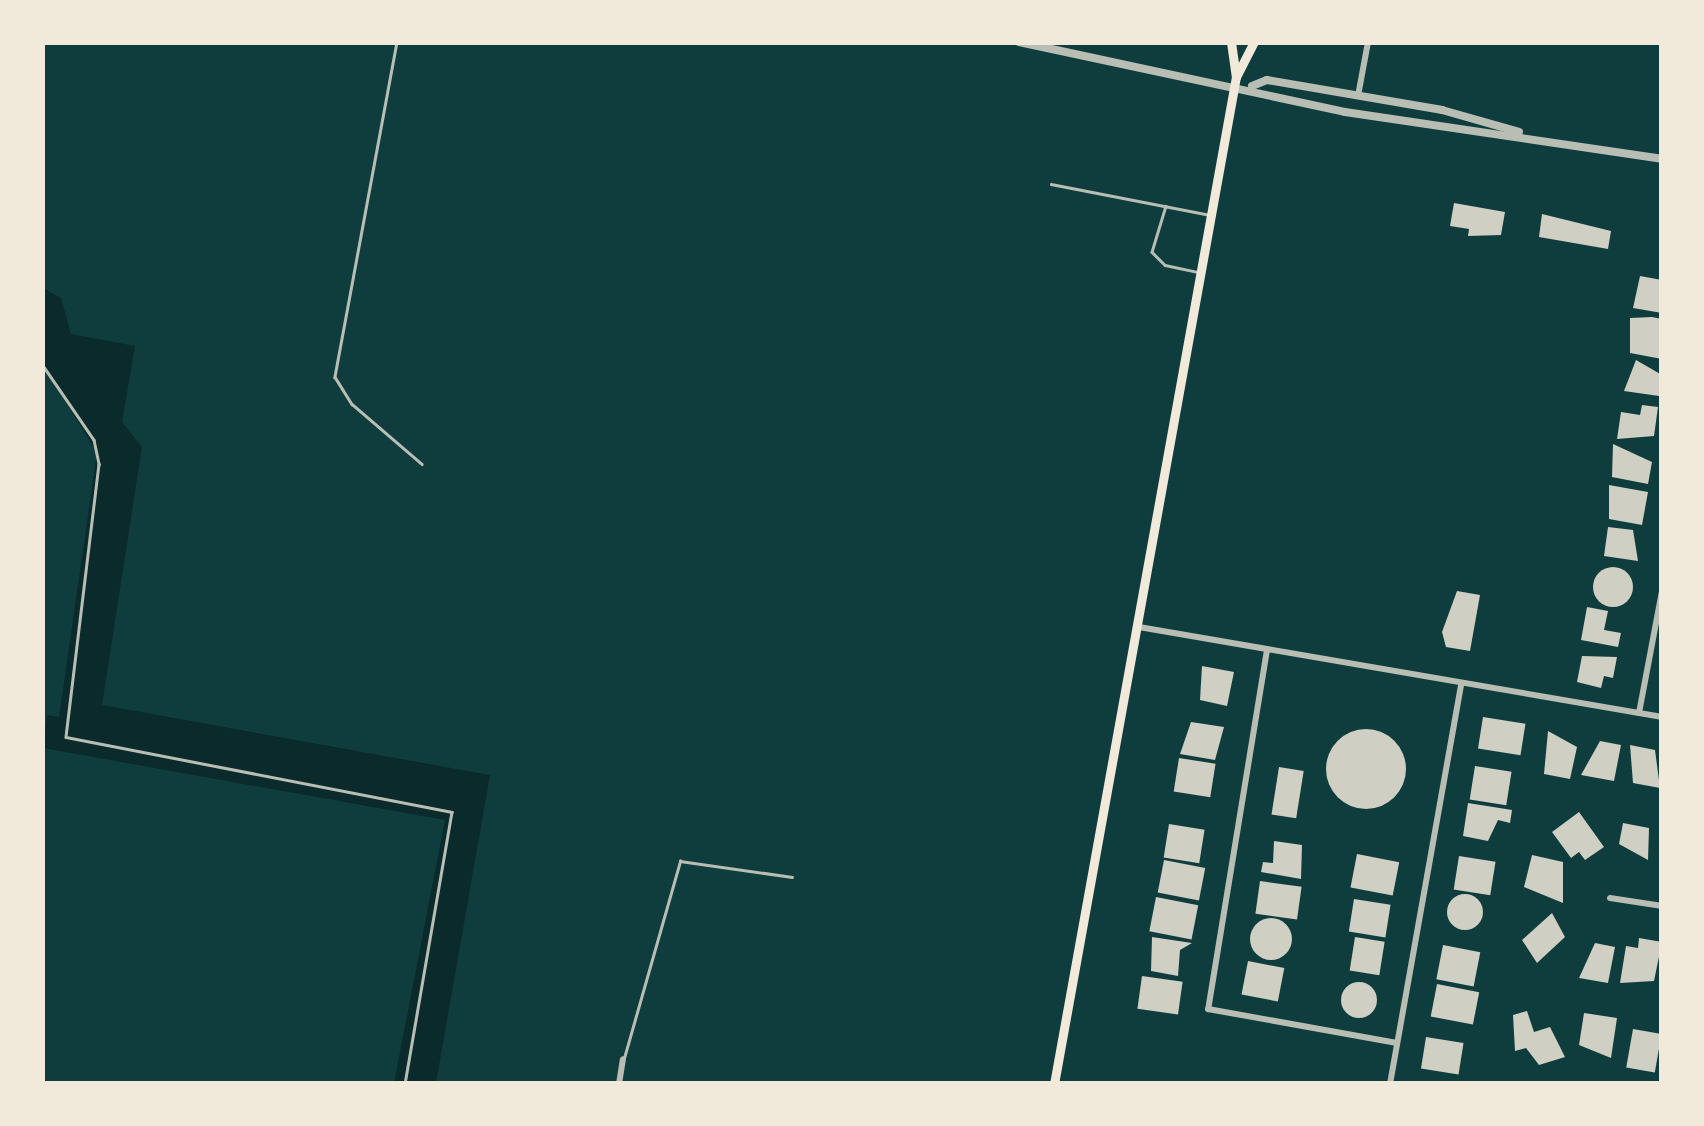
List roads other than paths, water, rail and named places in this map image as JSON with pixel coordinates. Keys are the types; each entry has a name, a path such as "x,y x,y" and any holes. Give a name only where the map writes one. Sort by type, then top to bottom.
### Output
{"main road":[{"path":"1054,1084 1140,627 1235,80 1231,42"},
{"path":"1235,80 1254,42"}],"street":[{"path":"1019,42 1235,80 1252,86 1264,97 1360,115 1533,136"},
{"path":"1358,96 1368,42"},
{"path":"1252,86 1267,80 1358,96 1533,136 1662,159"},
{"path":"1638,713 1662,592"},
{"path":"1140,627 1461,685 1662,716"},
{"path":"1268,650 1208,1009 1397,1043"},
{"path":"1390,1084 1461,685"},
{"path":"1610,898 1662,906"},
{"path":"619,1084 623,1060"}],"lane":[{"path":"397,42 335,377 352,404 422,464"},
{"path":"1051,184 1211,215"},
{"path":"1166,206 1152,252 1164,265 1201,272"},
{"path":"42,364 98,450 66,737 452,812 405,1084"},
{"path":"623,1060 680,861 792,877"}],"water":[{"path":"43,288 61,298 71,334 135,346 122,422 142,447 102,705 490,775 436,1083 394,1083 445,820 43,748 47,715 59,717 97,453 43,365"}]}
